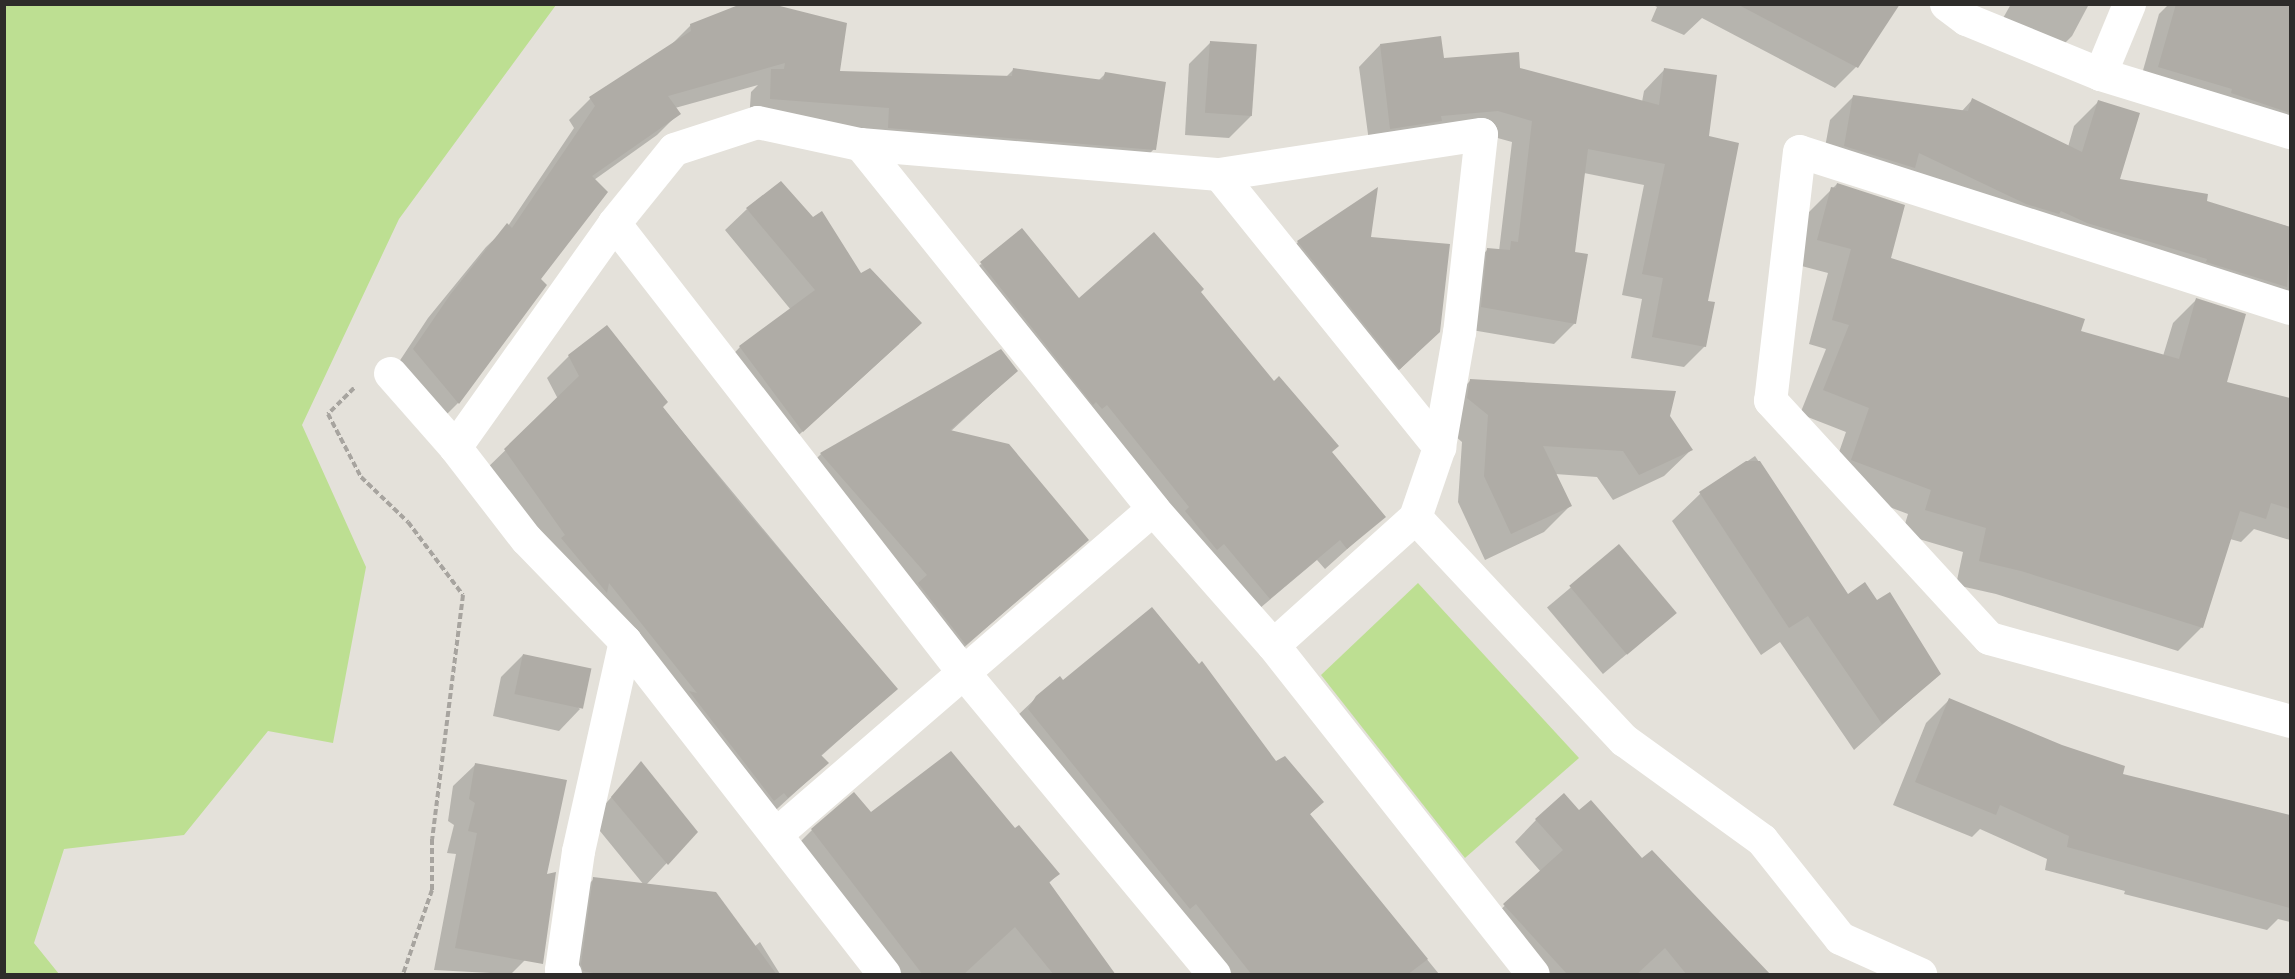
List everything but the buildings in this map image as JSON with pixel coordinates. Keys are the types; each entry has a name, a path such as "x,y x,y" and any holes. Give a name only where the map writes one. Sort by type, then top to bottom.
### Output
{"street":[{"path":"1946,4 1966,19 2100,74 2290,132"},
{"path":"2100,74 2129,4"},
{"path":"455,447 614,223 674,149 711,134 757,122 860,144 1219,174 1481,134 1459,332 1439,447 1415,517 1273,645"},
{"path":"860,144 1153,509 1273,645 1533,975"},
{"path":"2290,308 1799,151 1770,400 1989,638 2290,721"},
{"path":"1219,174 1439,447"},
{"path":"614,223 963,672 1214,975"},
{"path":"390,373 455,447 526,539 625,641 777,832 884,975"},
{"path":"777,832 1153,509"},
{"path":"1415,517 1624,740 1762,840 1840,938 1920,975"},
{"path":"565,975 561,969 578,851 625,641"}],"path":[{"path":"390,373 371,371 328,414 361,477 408,522 463,595 432,839 432,890 403,975"}],"green space":[{"path":"5,4 556,5 399,219 302,425 366,567 333,743 268,731 184,835 64,849 34,943 59,974 5,974"},
{"path":"1418,583 1579,758 1465,858 1321,675"}]}
